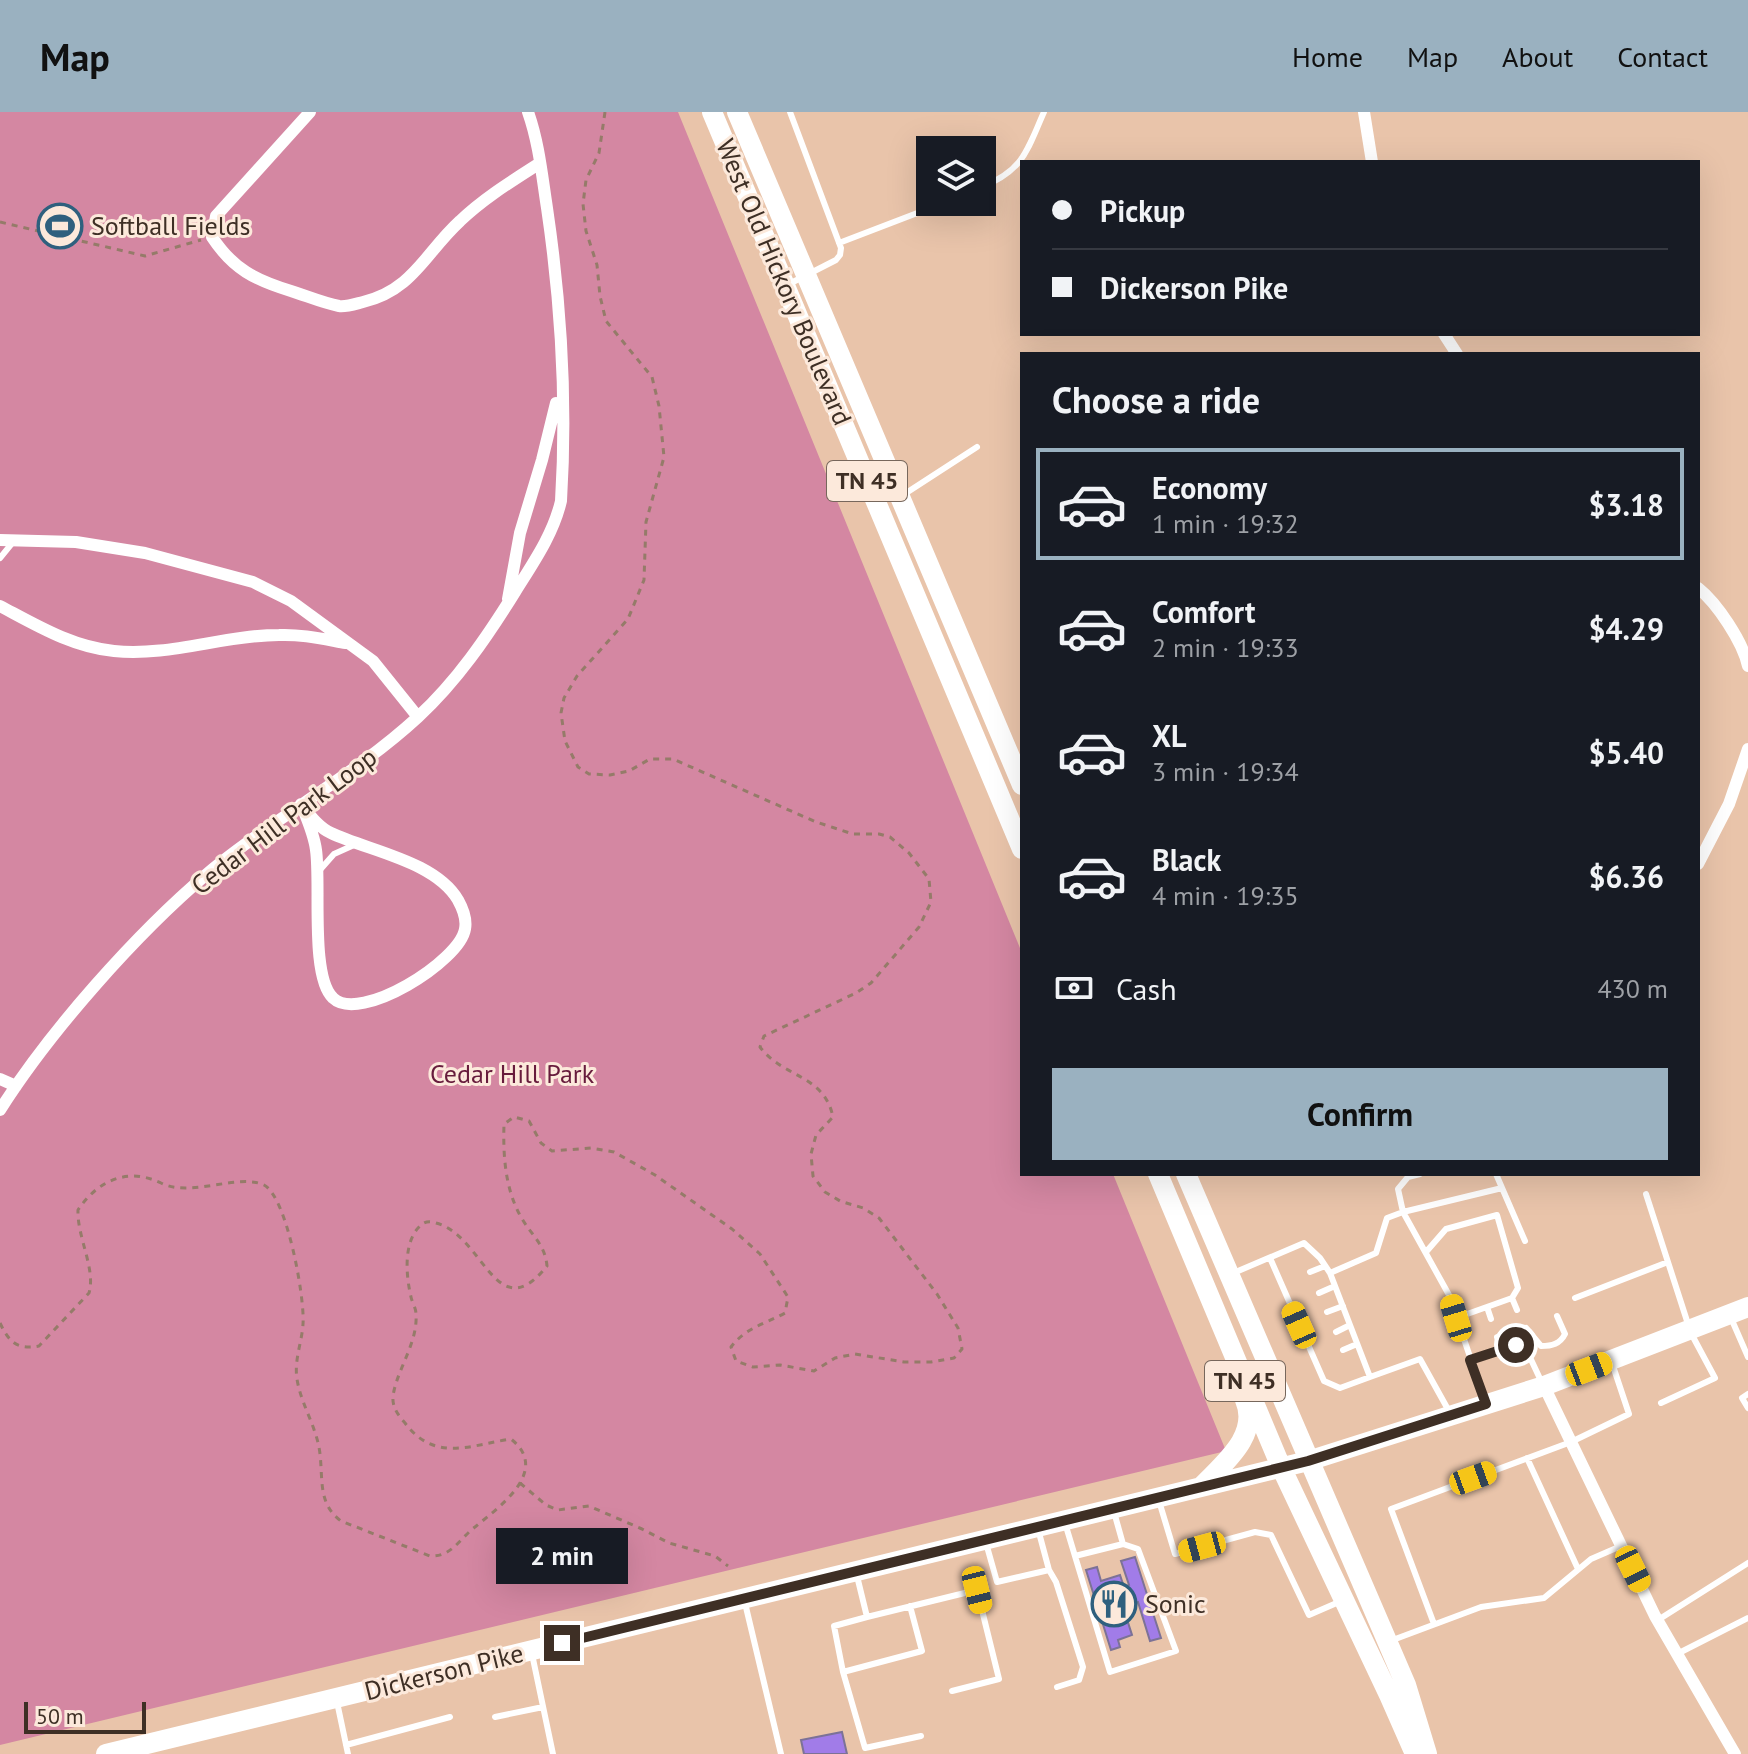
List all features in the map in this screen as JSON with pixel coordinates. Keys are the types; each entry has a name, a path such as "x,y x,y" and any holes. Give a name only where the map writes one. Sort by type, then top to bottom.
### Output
{"main road":[{"name":"West Old Hickory Boulevard","path":"712,112 1020,844"},
{"name":"West Old Hickory Boulevard","path":"737,112 1020,774"},
{"name":"TN 45","path":"1159,1176 1281,1467 1415,1754"},
{"name":"TN 45","path":"1187,1176 1406,1685 1427,1754"},
{"path":"1202,1486 1238,1447 1248,1429 1251,1412 1208,1312 1209,1296"},
{"name":"Dickerson Pike","path":"106,1754 161,1747 336,1698 1308,1461 1544,1386 1738,1311"}],"street":[{"path":"310,112 223,207 216,216 212,237 226,257 242,270 279,287 341,307 375,299 407,281 436,243 462,219 540,163"},
{"name":"Cedar Hill Park Loop","path":"0,1110 94,990 167,912 236,850 379,749 418,717 466,664 507,606 557,519 562,480 556,269 540,163 528,112"},
{"path":"1364,112 1372,160"},
{"name":"Cedar Hill Park Loop","path":"507,606 520,533 542,460 561,377"},
{"path":"0,540 76,542 131,550 219,570 253,582 291,601 373,661 418,717"},
{"path":"1700,590 1711,598 1746,655 1748,666"},
{"path":"0,606 80,645 114,651 145,651 278,635 350,644"},
{"path":"1700,860 1729,804 1748,749"},
{"path":"301,804 329,832 361,843 443,882 457,898 465,915 465,931 450,955 391,994 354,1007 342,1005 330,997 320,973 316,849 301,804"},
{"path":"0,1079 16,1086"},
{"path":"1544,1386 1658,1620 1735,1754"}],"lane":[{"path":"785,286 840,255 839,243 790,112"},
{"path":"1022,160 1044,112"},
{"path":"996,180 1020,164"},
{"path":"839,243 916,213"},
{"path":"900,498 977,447"},
{"path":"0,558 15,539"},
{"path":"990,773 1020,774"},
{"path":"317,874 334,854 361,843"},
{"path":"1412,1176 1398,1189 1403,1212 1449,1295 1486,1404"},
{"path":"1497,1176 1525,1241"},
{"path":"1310,1272 1328,1270 1376,1253 1387,1218 1502,1188"},
{"path":"1646,1194 1690,1330 1715,1378 1661,1403"},
{"path":"1426,1252 1446,1229 1497,1215 1518,1288 1512,1298 1456,1318"},
{"path":"1228,1275 1304,1243 1328,1270 1370,1377"},
{"path":"1270,1258 1299,1325 1319,1360 1324,1381 1340,1388 1420,1359 1452,1417"},
{"path":"1575,1298 1668,1262"},
{"path":"1282,1285 1290,1281"},
{"path":"1319,1293 1335,1286"},
{"path":"1512,1298 1517,1310"},
{"path":"1290,1305 1298,1301"},
{"path":"1327,1312 1343,1306"},
{"path":"1487,1307 1491,1319"},
{"path":"1738,1311 1748,1357"},
{"path":"1526,1328 1541,1346 1552,1345 1561,1341 1565,1334 1557,1316"},
{"path":"1299,1325 1307,1321"},
{"path":"1336,1332 1350,1325"},
{"path":"1497,1337 1501,1350"},
{"path":"1343,1350 1357,1344"},
{"path":"1470,1360 1516,1345 1527,1351 1544,1386"},
{"path":"1434,1624 1391,1509 1571,1442 1629,1414 1611,1360"},
{"path":"1748,1394 1742,1398 1748,1408"},
{"path":"1527,1458 1578,1569"},
{"path":"1158,1497 1175,1554 1255,1532 1271,1535 1309,1615 1344,1600"},
{"path":"1113,1509 1123,1544"},
{"path":"1064,1520 1110,1672 1176,1651 1138,1549 1123,1544 1075,1556"},
{"path":"1037,1527 1083,1667 1079,1680 1057,1687"},
{"path":"985,1539 997,1582 1049,1570"},
{"path":"1387,1642 1481,1607 1544,1598 1591,1559 1621,1546"},
{"path":"1658,1620 1748,1563"},
{"path":"856,1572 867,1617"},
{"path":"921,1736 865,1748 843,1672 834,1626 977,1590 999,1679 952,1691"},
{"path":"744,1599 781,1754"},
{"path":"843,1672 922,1651 910,1606"},
{"path":"1677,1654 1748,1618"},
{"path":"532,1651 553,1754"},
{"path":"336,1698 348,1754"},
{"path":"495,1717 543,1707"},
{"path":"346,1745 450,1717"}],"path":[{"path":"0,1323 15,1346 39,1346 89,1293 92,1282 82,1244 78,1210 96,1188 120,1177 136,1174 179,1188 247,1182 263,1185 272,1193 281,1212 297,1269 303,1303 303,1326 296,1375 300,1395 317,1434 323,1498 329,1512 341,1521 430,1556 440,1557 451,1551 516,1492 524,1462 521,1447 511,1439 459,1450 445,1449 410,1431 393,1405 393,1394 406,1362 416,1314 411,1297 408,1252 413,1235 429,1221 445,1225 477,1254 498,1283 506,1288 518,1288 535,1280 547,1266 545,1251 522,1220 514,1203 506,1171 504,1124 514,1117 529,1121 541,1143 552,1151 591,1148 614,1152 699,1205 760,1254 788,1297 785,1313 751,1327 738,1337 731,1347 736,1361 753,1367 780,1365 814,1371 835,1358 855,1354 904,1362 931,1362 954,1358 962,1349 958,1328 937,1294 879,1218 825,1192 813,1176 811,1154 816,1135 833,1117 830,1101 820,1088 769,1059 760,1047 764,1036 871,983 919,927 931,902 929,879 909,853 890,837 853,834 816,822 673,759 650,759 629,771 610,775 589,774 578,767 565,741 561,713 564,698 577,676 628,619 644,580 646,522 664,457 659,406 652,377 606,321 597,265 586,231 583,204 586,180 599,153 605,112"},
{"path":"0,222 145,256 212,237"},
{"path":"520,1483 546,1505 558,1510 589,1506 669,1543 715,1556 728,1566"}],"green space":[{"name":"Cedar Hill Park","path":"0,112 678,112 1020,948 1020,1176 1114,1176 1226,1451 0,1745"}],"building":[{"name":"Sonic","path":"1135,1557 1161,1638 1150,1641 1138,1602 1123,1607 1132,1635 1118,1640 1120,1647 1111,1650 1086,1570 1097,1567 1101,1581 1120,1575 1124,1587 1129,1585 1121,1561"},
{"path":"842,1732 847,1754 804,1754 801,1740"}],"place":[{"name":"Softball Fields","path":"60,226"},
{"name":"Sonic","path":"1114,1604"}],"route":[{"path":"562,1643 1308,1461 1452,1417 1486,1404 1470,1360 1516,1345"}]}
